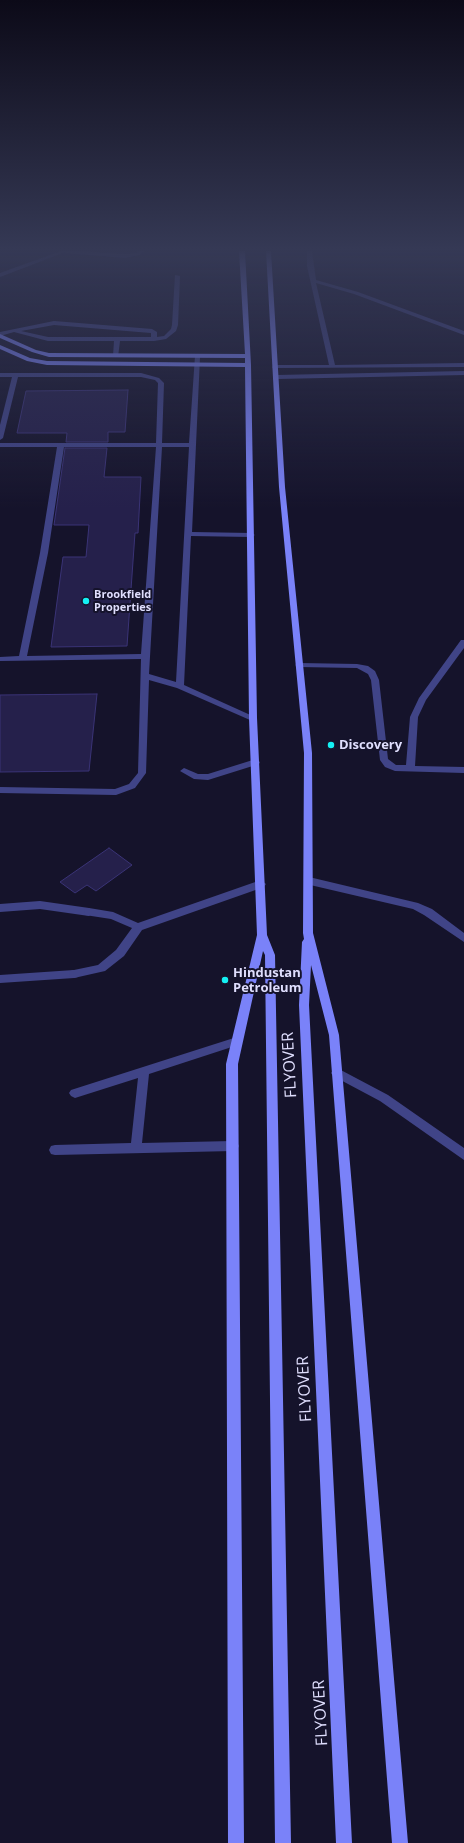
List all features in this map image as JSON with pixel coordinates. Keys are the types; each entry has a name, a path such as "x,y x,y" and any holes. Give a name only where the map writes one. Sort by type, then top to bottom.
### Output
{"main road":[{"path":"4,337 34,351 49,355 197,356 248,360"},
{"path":"236,1843 232,1064 262,935 253,718 247,337"},
{"path":"274,337 282,487 308,753 308,933 334,1035 400,1843"},
{"path":"0,347 29,360 47,363 195,364 248,360"},
{"path":"47,363 49,355"},
{"name":"FLYOVER","path":"308,933 304,1005 344,1843"},
{"name":"FLYOVER","path":"262,935 270,955 284,1843"}],"street":[{"path":"40,337 48,339 154,339 166,337"},
{"path":"326,337 332,366"},
{"path":"116,356 117,339"},
{"path":"180,686 195,364 197,356"},
{"path":"276,372 353,365 464,365"},
{"path":"353,365 355,375"},
{"path":"276,372 355,375 464,373"},
{"path":"0,436 15,375"},
{"path":"0,376 141,375 157,379 161,383 159,444 145,656 142,773 132,786 116,792 0,790"},
{"path":"22,659 44,554 61,444"},
{"path":"0,445 192,445"},
{"path":"187,534 251,535"},
{"path":"410,769 414,717 422,700 464,642"},
{"path":"0,659 145,656"},
{"path":"300,665 357,666 365,668 372,673 375,680 384,760 388,765 395,768 410,769 464,770"},
{"path":"145,676 180,686 253,718"},
{"path":"184,771 197,777 208,777 256,762"},
{"path":"309,881 415,906 428,912 464,938"},
{"path":"0,979 74,974 100,968 120,953 138,927 260,884"},
{"path":"0,908 40,905 113,916 138,927"},
{"path":"75,1093 237,1041"},
{"path":"136,1148 144,1071"},
{"path":"337,1073 384,1098 464,1155"},
{"path":"55,1150 232,1146"}],"building":[{"path":"128,390 125,432 108,432 108,442 66,442 67,433 17,433 26,391"},
{"path":"65,448 107,448 104,477 141,477 138,533 135,533 127,646 51,647 63,557 86,557 89,525 54,525"},
{"path":"97,694 89,771 0,772 0,695"},
{"path":"109,848 132,865 96,891 87,885 75,893 60,882"}],"place":[{"name":"Brookfield Properties","path":"86,601"},
{"name":"Discovery","path":"331,745"},
{"name":"Hindustan Petroleum","path":"225,980"}]}
